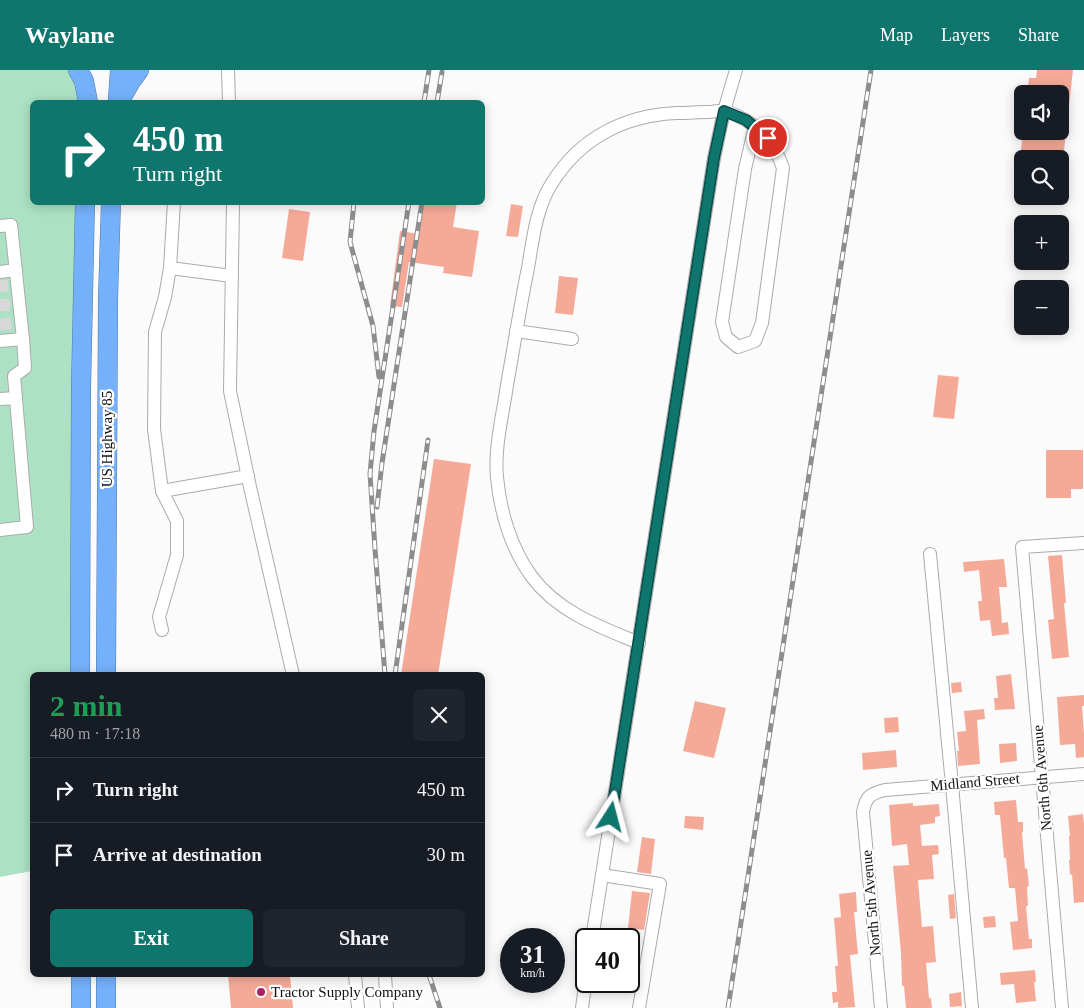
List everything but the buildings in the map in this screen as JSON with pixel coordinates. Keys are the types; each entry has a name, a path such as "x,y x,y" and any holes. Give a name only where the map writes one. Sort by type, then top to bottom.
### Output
{"highway":[{"path":"78,70 84,81 89,100"},
{"path":"90,100 95,70"},
{"path":"118,100 120,70"},
{"path":"119,100 140,70"},
{"name":"US Highway 85","path":"80,672 81,389 85,205"},
{"name":"US Highway 85","path":"106,672 108,299 111,205"},
{"path":"81,977 81,1008"},
{"path":"106,977 106,1008"}],"street":[{"path":"228,70 229,100"},
{"path":"594,928 714,158 724,111 736,70"},
{"path":"639,643 595,625 566,608 542,589 528,571 516,549 500,500 497,454 516,331 537,218 544,196 552,182 573,158 600,135 627,122 670,113 724,111 746,120 754,126 768,138 776,150 783,168 762,323 755,341 738,347 726,337 722,322 754,126"},
{"path":"162,630 159,617 177,555 177,522 162,491 154,430 155,332 165,297 170,268 174,205"},
{"path":"233,205 230,391 292,672"},
{"path":"0,226 11,225 16,270 12,285 16,323 23,339 25,368 14,376 27,527 0,530"},
{"path":"170,268 232,276"},
{"path":"0,272 16,270"},
{"path":"516,331 572,339"},
{"path":"0,341 23,339"},
{"path":"0,399 16,398"},
{"path":"162,491 248,476"},
{"name":"North 6th Avenue","path":"1062,1008 1022,547 1084,543"},
{"path":"930,554 972,1008"},
{"name":"Midland Street","path":"868,798 875,792 885,790 1084,774"},
{"name":"North 5th Avenue","path":"868,798 863,812 881,1008"},
{"path":"602,875 660,884 639,1008"},
{"path":"355,977 358,1008"},
{"path":"385,977 387,1008"},
{"path":"582,1008 584,993"}],"green space":[{"path":"0,70 78,70 87,100 30,100 30,205 85,205 80,672 30,672 30,871 0,877"}],"tunnel":[{"path":"0,286 8,286"},
{"path":"0,305 10,305"},
{"path":"0,325 11,323"}],"railway":[{"path":"424,100 429,70"},
{"path":"728,1008 871,70"},
{"path":"437,100 442,72"},
{"path":"354,205 350,242 373,326 379,377"},
{"path":"385,672 370,474 374,431 409,205"},
{"path":"377,507 422,205"},
{"path":"395,672 428,440"},
{"path":"430,977 440,1008"}],"place":[{"name":"Tractor Supply Company","path":"261,992"}],"route":[{"path":"611,817 714,158 724,111 746,120 768,138"}]}
